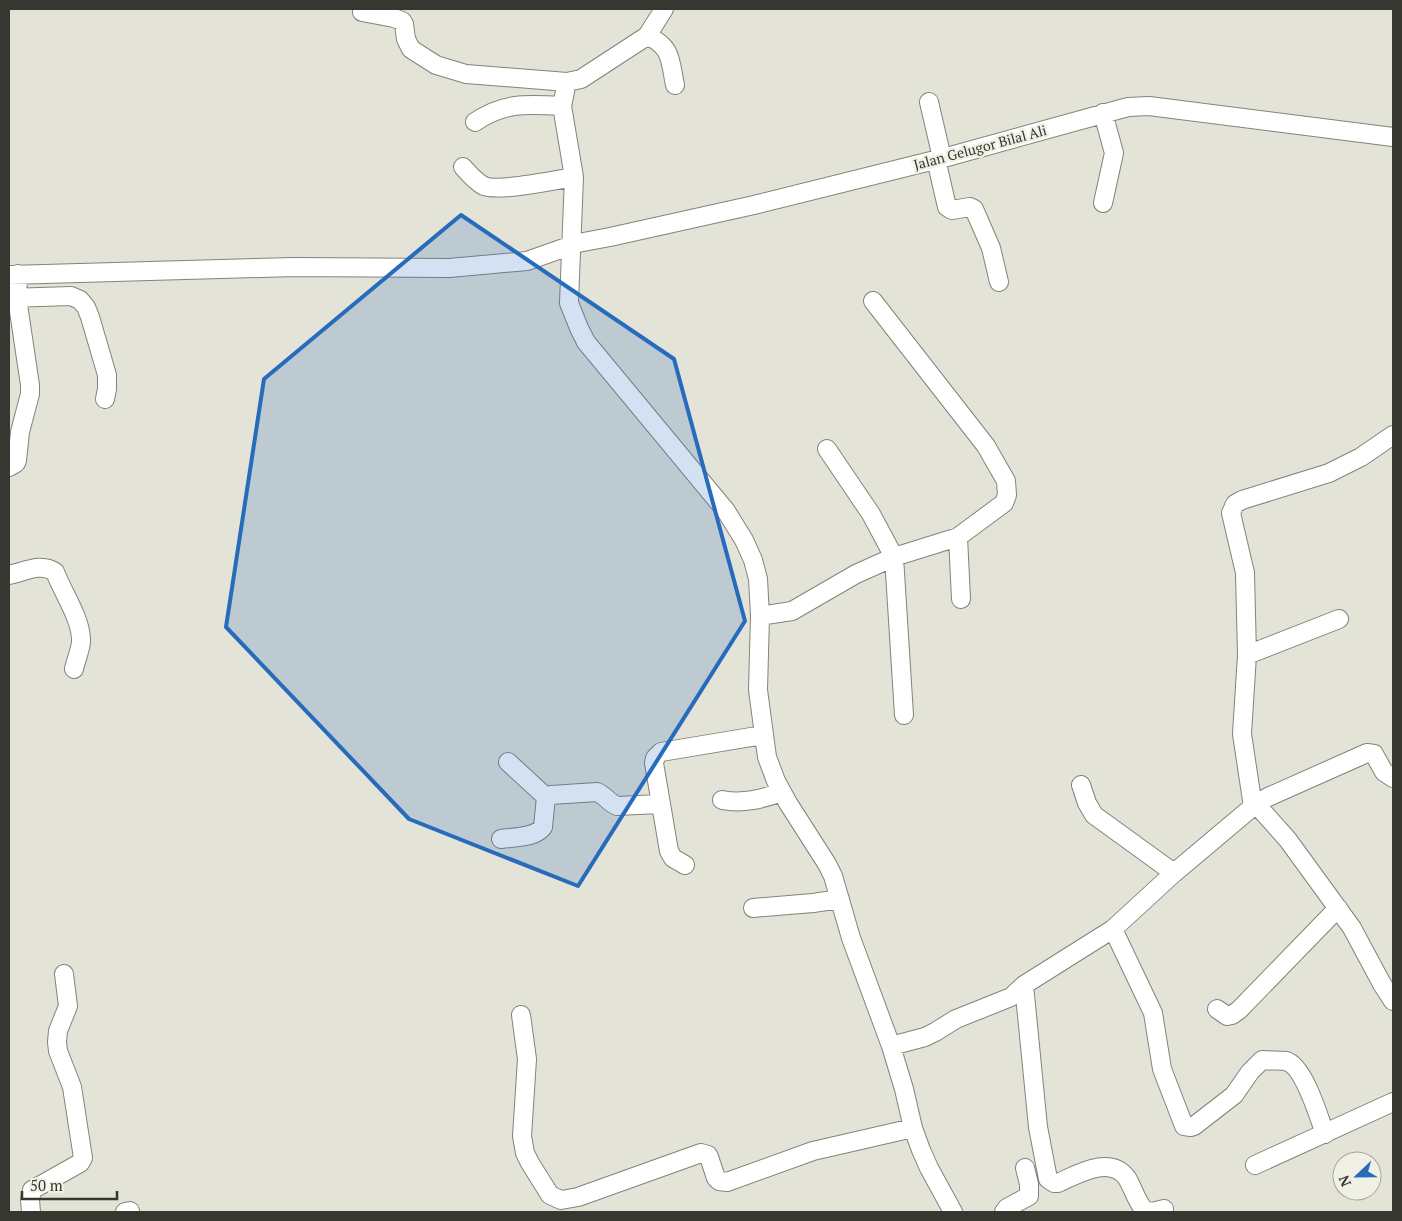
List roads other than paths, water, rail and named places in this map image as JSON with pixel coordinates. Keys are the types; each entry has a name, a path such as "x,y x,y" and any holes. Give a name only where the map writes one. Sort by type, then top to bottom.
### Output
{"street":[{"path":"362,12 402,21 411,50 436,66 466,74 567,82 581,79 648,36 664,9"},
{"path":"648,36 664,45 668,53 676,85"},
{"path":"567,82 562,106 574,177 570,303 586,342 726,511 744,540 753,560 758,579 760,616 758,690 767,757 782,792 828,864 833,876 851,938 891,1046 913,1128 929,1168 954,1212"},
{"path":"929,102 947,204 949,209 952,210 970,207 974,209 991,248 999,282"},
{"path":"475,122 494,110 507,107 537,104 562,106"},
{"name":"Jalan Gelugor Bilal Ali","path":"15,286 266,267 449,268 527,261 938,160 1103,116 1128,107 1149,106 1393,137"},
{"path":"1103,116 1114,153 1103,202"},
{"path":"463,168 474,179 486,186 505,186 574,177"},
{"path":"9,467 18,460 20,432 30,394 28,366 15,286 71,296 80,300 86,307 108,383 105,398"},
{"path":"760,616 792,611 844,579 894,558 958,537 1004,503 1007,495 1006,481 976,432 873,301"},
{"path":"1393,435 1361,457 1329,473 1242,500 1235,504 1231,513 1245,573 1247,655 1242,734 1255,805 1288,840 1338,908 1352,928 1393,1002"},
{"path":"828,449 871,514 894,558 904,715"},
{"path":"958,537 960,599"},
{"path":"9,575 36,568 49,568 55,572 78,621 81,632 81,644 74,669"},
{"path":"1247,655 1339,619"},
{"path":"685,865 673,858 669,852 654,763 656,758 661,752 764,735"},
{"path":"891,1046 935,1032 956,1019 1011,997 1024,985 1098,940 1113,929 1174,873 1255,805 1268,797 1367,753 1374,754 1386,775 1393,778"},
{"path":"508,762 546,797 597,792 603,795 610,803 617,806 660,804"},
{"path":"1081,785 1087,803 1094,815 1174,873"},
{"path":"722,800 742,802 769,797 782,792"},
{"path":"502,839 540,831 543,827 546,797"},
{"path":"753,908 840,899"},
{"path":"1217,1009 1227,1016 1239,1010 1338,908"},
{"path":"1113,929 1152,1013 1162,1069 1184,1126 1190,1128 1194,1126 1234,1095 1250,1072 1262,1060 1286,1061 1292,1064 1301,1075 1325,1134"},
{"path":"31,1212 30,1200 32,1190 80,1163 83,1158 72,1087 58,1051 57,1042 58,1031 68,1006 64,974"},
{"path":"1024,985 1038,1127 1048,1179 1058,1183 1088,1170 1101,1167 1119,1170 1126,1177 1144,1210 1152,1212 1164,1209"},
{"path":"521,1014 527,1059 523,1145 530,1163 550,1195 556,1199 578,1197 701,1153 708,1154 716,1178 719,1181 727,1182 814,1151 913,1128"},
{"path":"1255,1165 1393,1102"},
{"path":"1004,1212 1007,1208 1029,1196 1029,1184 1025,1168"}]}
